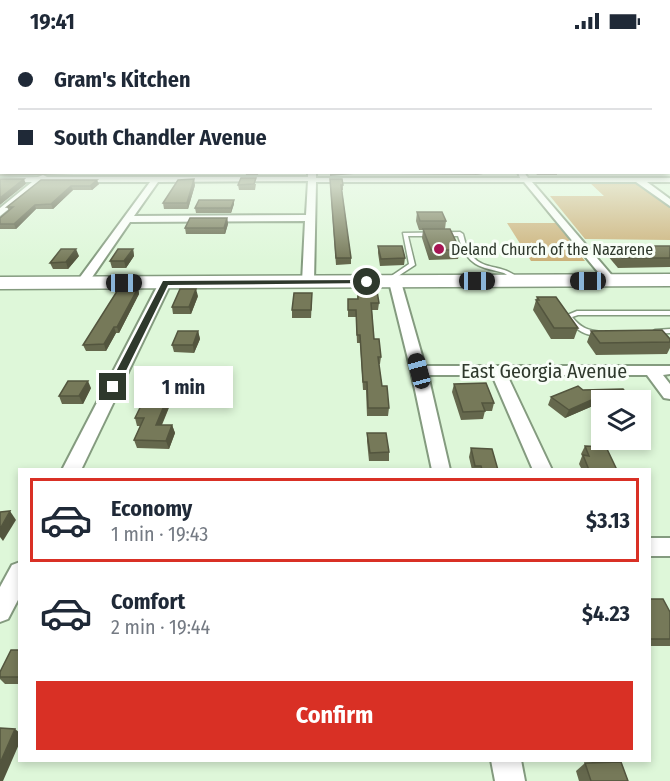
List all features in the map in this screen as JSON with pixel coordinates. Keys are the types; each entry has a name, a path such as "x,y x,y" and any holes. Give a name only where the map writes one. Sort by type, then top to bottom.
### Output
{"main road":[{"path":"0,284 670,280"}],"street":[{"path":"0,213 24,192"},
{"path":"82,283 146,192"},
{"path":"308,282 311,192"},
{"path":"536,192 611,281"},
{"path":"655,192 670,203"},
{"path":"127,219 310,218"},
{"path":"391,282 419,371 441,468"},
{"path":"72,468 165,283"},
{"path":"651,370 670,394"},
{"name":"East Georgia Avenue","path":"419,371 670,370"},
{"path":"498,371 542,468"},
{"path":"651,547 670,547"},
{"path":"0,611 18,576"},
{"path":"506,762 510,781"}],"lane":[{"path":"391,282 412,265 405,234 460,234 468,256 474,261 512,274 518,281"},
{"path":"612,332 589,333 577,328 568,316 577,313 670,314"},
{"path":"647,332 670,331"}],"shaded area":[{"path":"600,192 651,192 670,206 670,240 585,239 550,196 604,196"},
{"path":"507,223 565,223 576,239 569,240 585,261 531,261"}],"building":[{"path":"25,192 64,192 51,204 35,205 14,224 0,224 0,218 13,207 7,207"},
{"path":"170,192 190,192 187,203 163,203"},
{"path":"331,192 342,192 351,258 336,258"},
{"path":"199,200 234,200 231,208 195,208"},
{"path":"417,212 442,212 446,221 420,221"},
{"path":"190,218 227,218 224,228 185,228"},
{"path":"423,229 450,229 460,250 431,250"},
{"path":"378,246 402,246 405,258 381,259"},
{"path":"611,246 670,246 670,258 622,258"},
{"path":"61,249 76,249 66,262 50,263"},
{"path":"118,249 133,249 124,261 110,261"},
{"path":"119,288 138,288 117,327 114,327 104,344 83,345"},
{"path":"180,289 196,289 189,307 172,307"},
{"path":"358,291 377,291 379,303 371,303 374,339 379,339 381,357 378,357 382,386 387,386 389,408 368,408 367,382 363,382 356,310 348,310 348,299 358,299"},
{"path":"294,293 312,293 311,310 292,310"},
{"path":"537,297 556,297 578,328 554,328 536,300 539,300"},
{"path":"662,330 670,342 600,343 591,331"},
{"path":"178,331 198,331 193,345 172,345"},
{"path":"156,375 177,375 156,425 172,425 166,441 134,440 144,418 135,418"},
{"path":"68,381 88,381 79,396 59,396"},
{"path":"486,383 494,403 482,403 485,411 463,412 454,384"},
{"path":"578,386 583,390 623,389 624,390 591,390 591,400 569,410 551,397"},
{"path":"367,433 386,433 389,452 370,453"},
{"path":"585,446 591,446 591,450 607,450 616,468 588,468 583,455 589,456"},
{"path":"471,448 492,449 497,468 475,466"},
{"path":"10,511 0,529 0,512"},
{"path":"651,599 663,599 670,612 670,639 651,639"},
{"path":"11,650 18,650 18,677 0,677 0,672"},
{"path":"0,728 15,729 0,763"},
{"path":"621,762 628,781 591,781 585,763"}],"place":[{"name":"Deland Church of the Nazarene","path":"439,249"}],"route":[{"path":"113,387 165,283 367,282"}]}
